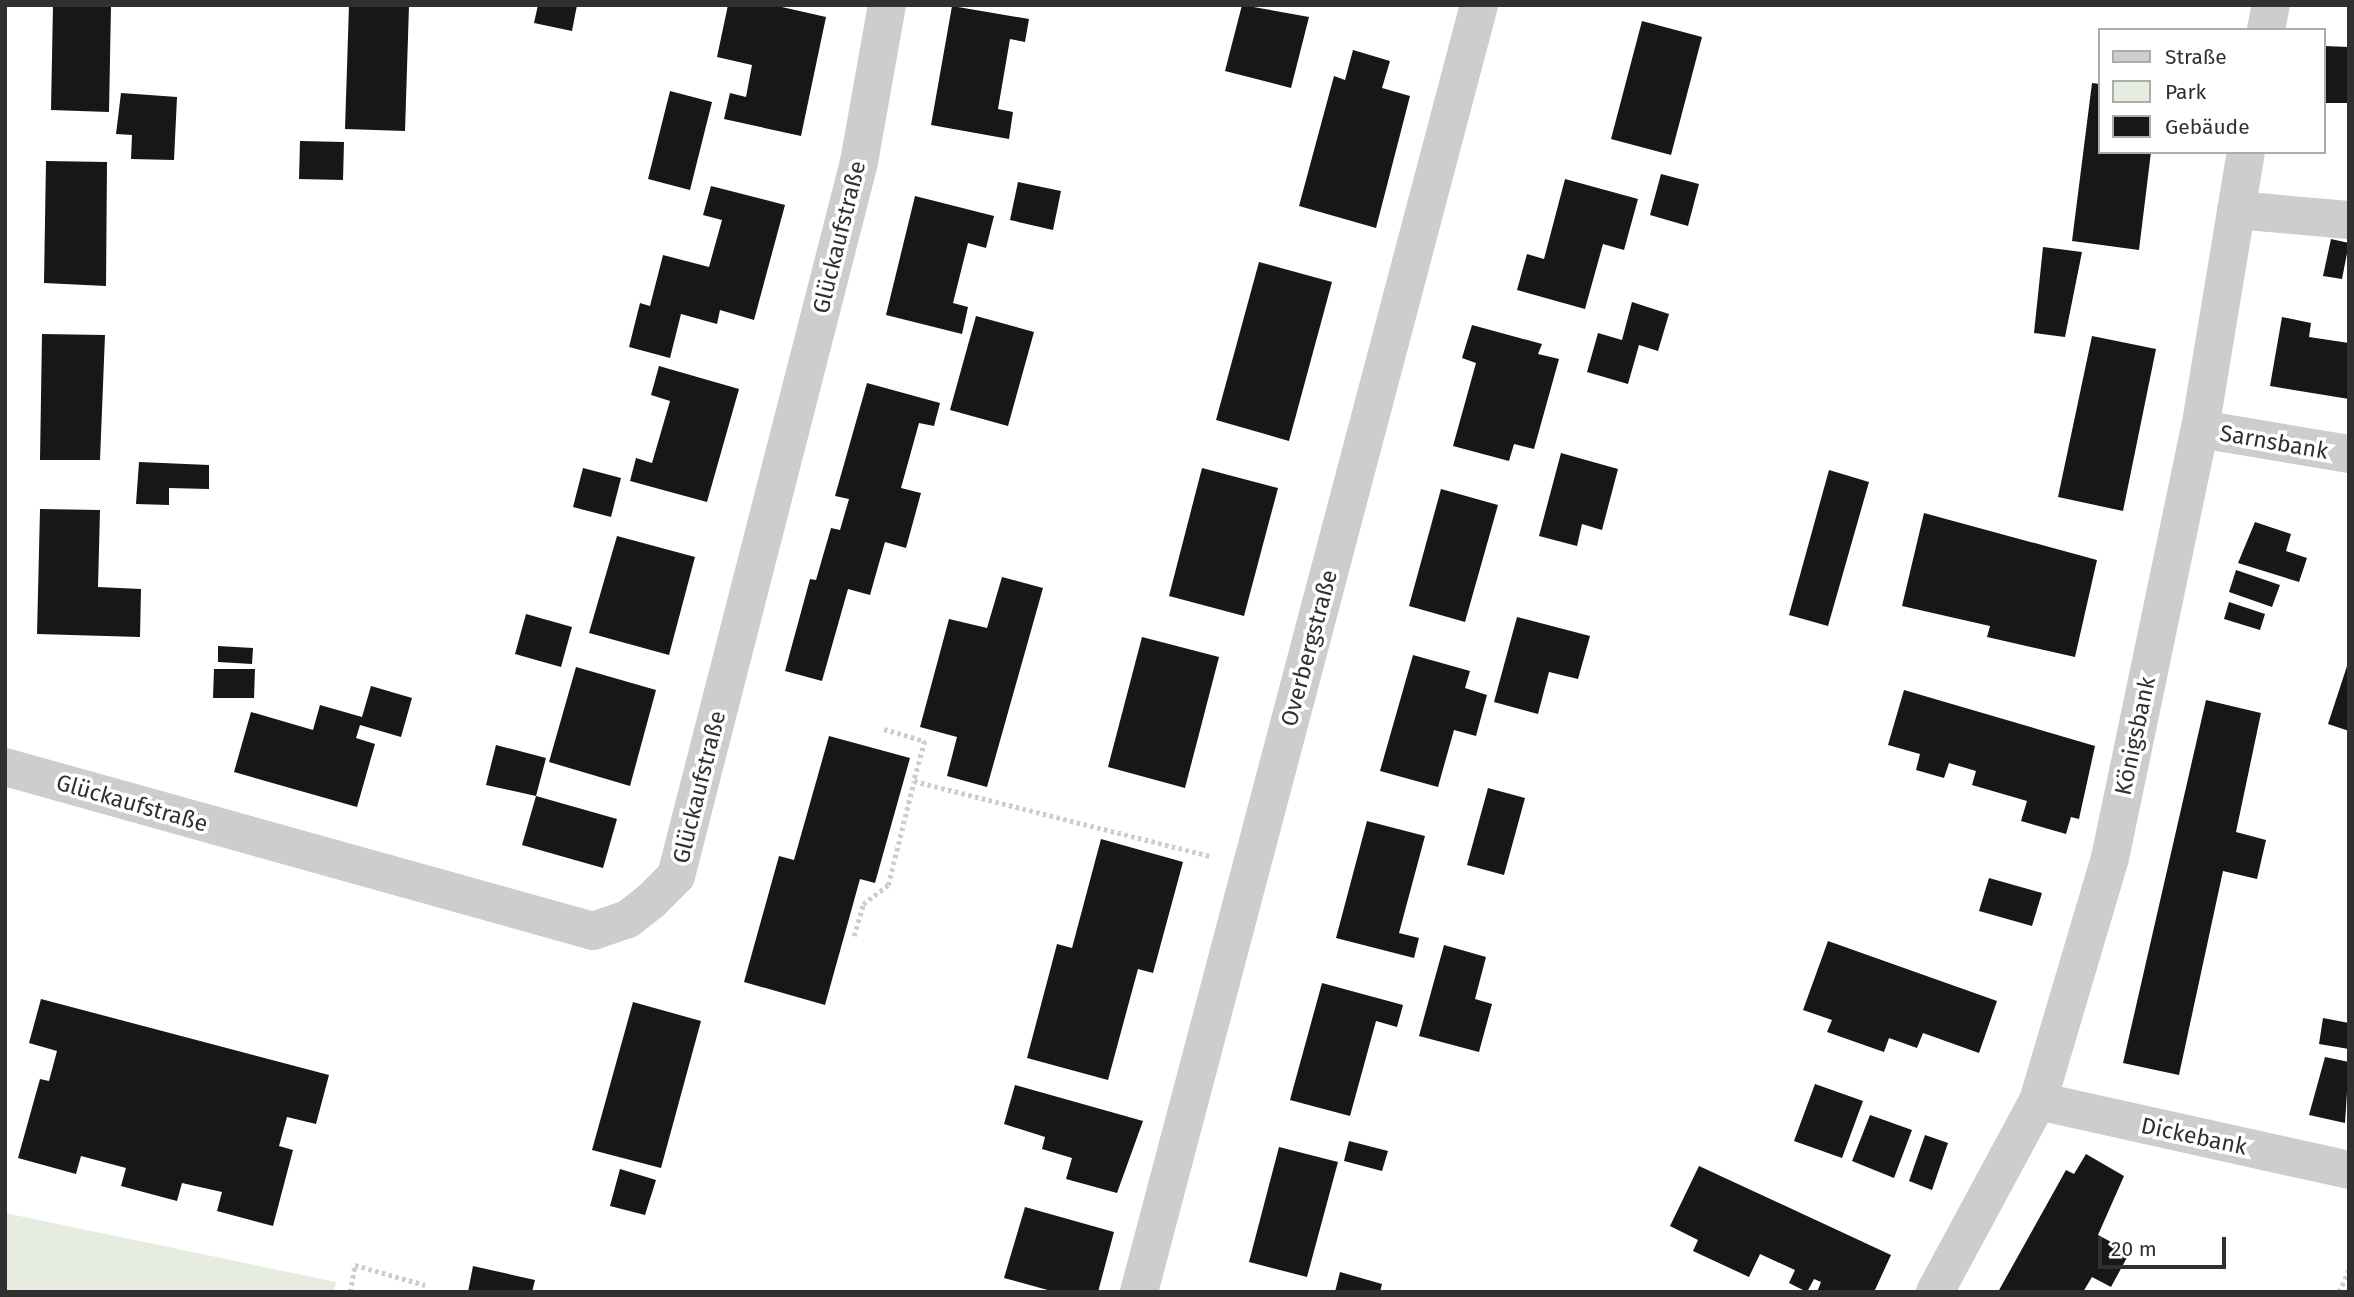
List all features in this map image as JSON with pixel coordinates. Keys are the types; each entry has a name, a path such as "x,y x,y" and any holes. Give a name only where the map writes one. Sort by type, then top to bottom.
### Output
{"street":[{"name":"Glückaufstraße","path":"5,767 593,931 628,919 652,901 676,876 859,162 887,5"},
{"name":"Overbergstraße","path":"1139,1292 1479,5"},
{"path":"2266,28 2271,5"},
{"name":"Königsbank","path":"1936,1292 2038,1101 2109,858 2200,429 2246,154"},
{"path":"2236,210 2349,219"},
{"name":"Sarnsbank","path":"2200,429 2349,454"},
{"name":"Dickebank","path":"2038,1101 2349,1170"}],"path":[{"path":"854,936 863,904 888,886 925,741 884,729"},
{"path":"914,781 1252,866"},
{"path":"350,1292 355,1265 425,1285"},
{"path":"2339,1292 2349,1270"}],"green space":[{"path":"5,1213 336,1282 334,1292 5,1292"}],"building":[{"path":"53,5 111,5 109,112 51,110"},
{"path":"349,5 409,6 405,131 345,129"},
{"path":"538,5 577,5 572,31 534,23"},
{"path":"728,5 773,5 826,17 801,136 724,119 730,93 746,97 752,65 717,57"},
{"path":"1242,5 1309,17 1291,88 1225,71"},
{"path":"952,6 1029,19 1025,42 1010,39 998,109 1013,112 1009,139 931,125"},
{"path":"1642,21 1702,37 1671,155 1611,139"},
{"path":"2326,46 2349,47 2349,103 2326,103"},
{"path":"1353,50 1390,61 1382,88 1410,96 1376,228 1299,206 1334,76 1345,80"},
{"path":"2092,83 2098,84 2098,154 2151,154 2139,250 2072,241"},
{"path":"670,91 712,102 690,190 648,179"},
{"path":"121,93 177,97 174,160 131,159 132,135 116,134"},
{"path":"300,141 344,142 343,180 299,179"},
{"path":"46,161 107,162 106,286 44,283"},
{"path":"1661,174 1699,184 1688,226 1650,215"},
{"path":"1565,179 1638,199 1624,250 1603,244 1585,309 1517,290 1527,254 1544,259"},
{"path":"1018,182 1061,191 1053,230 1010,220"},
{"path":"711,186 785,205 754,320 720,310 717,324 681,314 670,358 629,347 640,303 650,306 663,255 709,267 722,220 703,215"},
{"path":"915,196 994,216 986,248 968,243 953,303 968,307 962,334 886,315"},
{"path":"2331,239 2349,243 2342,279 2323,276"},
{"path":"2043,247 2082,252 2065,337 2034,333"},
{"path":"1259,262 1332,282 1289,441 1216,420"},
{"path":"1632,302 1669,314 1658,351 1639,345 1628,384 1587,372 1598,333 1622,340"},
{"path":"976,316 1034,332 1008,426 950,410"},
{"path":"2282,317 2311,323 2309,337 2349,343 2349,399 2270,386"},
{"path":"1472,325 1542,344 1538,354 1559,359 1534,449 1514,444 1509,461 1453,446 1476,363 1462,358"},
{"path":"42,334 105,335 100,460 40,460"},
{"path":"2092,336 2156,349 2123,511 2058,497"},
{"path":"659,366 739,389 707,502 630,481 636,458 652,463 670,401 651,395"},
{"path":"867,383 940,403 934,426 919,423 901,488 921,493 906,548 885,542 870,595 848,589 822,681 785,671 810,579 816,580 831,528 840,530 849,499 835,496"},
{"path":"1561,453 1618,469 1602,530 1582,524 1577,546 1539,536"},
{"path":"139,462 209,465 209,489 169,488 169,505 136,504"},
{"path":"583,468 621,478 611,517 573,507"},
{"path":"1202,468 1278,488 1244,616 1169,596"},
{"path":"1829,470 1869,482 1828,626 1789,615"},
{"path":"1441,489 1498,505 1465,622 1409,606"},
{"path":"40,509 100,510 98,587 141,589 140,637 37,634"},
{"path":"1924,513 2097,560 2075,657 1987,637 1990,626 1902,606"},
{"path":"2255,522 2291,534 2286,551 2307,558 2299,582 2238,563"},
{"path":"617,536 695,557 669,655 589,633"},
{"path":"2236,570 2280,585 2272,607 2229,592"},
{"path":"1002,577 1043,588 987,787 947,776 957,737 920,727 949,619 987,628"},
{"path":"2229,602 2265,614 2260,630 2224,619"},
{"path":"526,614 572,627 561,667 515,654"},
{"path":"1517,617 1590,636 1578,679 1549,672 1538,714 1494,702"},
{"path":"1142,637 1219,657 1185,788 1108,767"},
{"path":"218,646 253,648 252,664 218,662"},
{"path":"1413,655 1470,671 1465,688 1487,695 1476,736 1454,730 1438,787 1380,771"},
{"path":"2349,663 2349,731 2328,724"},
{"path":"576,667 656,690 630,786 549,762"},
{"path":"214,669 255,669 254,698 213,698"},
{"path":"371,686 412,698 401,737 360,725 356,738 375,744 357,807 234,772 251,712 313,730 320,705 362,717"},
{"path":"1904,690 2095,746 2079,819 2071,817 2066,834 2021,821 2027,801 1972,785 1976,771 1949,763 1944,778 1916,770 1920,754 1888,745"},
{"path":"2206,700 2261,713 2236,832 2266,840 2257,879 2223,871 2179,1075 2123,1063"},
{"path":"829,736 910,758 875,883 860,879 825,1005 744,982 779,856 794,860"},
{"path":"496,745 546,758 536,796 486,785"},
{"path":"1488,788 1525,798 1504,875 1467,865"},
{"path":"536,796 617,819 603,868 522,845"},
{"path":"1367,821 1425,836 1399,933 1419,938 1414,958 1336,938"},
{"path":"1101,839 1183,862 1153,973 1138,969 1108,1080 1027,1058 1057,944 1072,948"},
{"path":"1989,878 2042,893 2032,926 1979,911"},
{"path":"1828,941 1997,1001 1979,1053 1923,1033 1917,1048 1889,1038 1884,1052 1827,1032 1832,1020 1803,1010"},
{"path":"1444,945 1486,957 1475,999 1492,1004 1479,1052 1419,1036"},
{"path":"1322,983 1403,1005 1397,1027 1376,1021 1350,1116 1290,1100"},
{"path":"41,999 329,1075 316,1124 287,1117 279,1146 293,1150 273,1226 217,1211 222,1192 182,1183 177,1201 121,1186 126,1168 81,1156 76,1174 18,1158 40,1079 49,1081 57,1051 29,1043"},
{"path":"633,1002 701,1021 661,1168 592,1150"},
{"path":"2323,1018 2349,1023 2349,1049 2319,1044"},
{"path":"2325,1057 2349,1062 2345,1123 2309,1115"},
{"path":"1815,1084 1863,1101 1842,1158 1794,1141"},
{"path":"1015,1085 1143,1121 1117,1193 1066,1179 1072,1158 1042,1149 1045,1137 1004,1124"},
{"path":"1870,1115 1912,1130 1894,1178 1852,1161"},
{"path":"1925,1135 1948,1143 1932,1190 1909,1181"},
{"path":"1349,1141 1388,1151 1382,1171 1344,1161"},
{"path":"1279,1147 1338,1162 1307,1277 1249,1262"},
{"path":"2086,1154 2124,1176 2098,1235 2130,1252 2111,1287 2092,1277 2083,1292 1998,1292 2066,1170 2074,1174"},
{"path":"1699,1166 1891,1255 1874,1292 1817,1292 1821,1282 1814,1279 1807,1292 1789,1283 1795,1270 1760,1254 1749,1277 1693,1251 1698,1240 1670,1226"},
{"path":"620,1169 656,1180 645,1215 610,1206"},
{"path":"1025,1207 1114,1232 1098,1292 1055,1292 1004,1278"},
{"path":"473,1266 535,1280 532,1292 468,1292"},
{"path":"1340,1272 1382,1284 1380,1292 1335,1292"}]}
